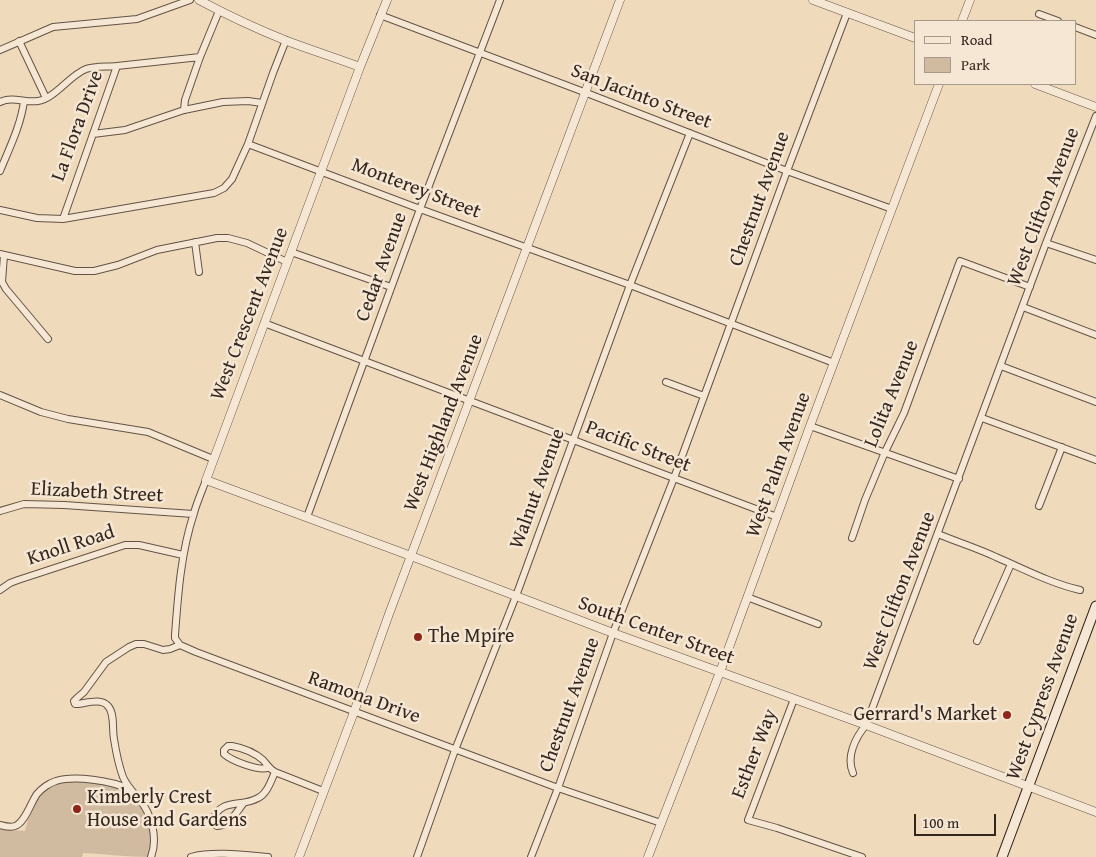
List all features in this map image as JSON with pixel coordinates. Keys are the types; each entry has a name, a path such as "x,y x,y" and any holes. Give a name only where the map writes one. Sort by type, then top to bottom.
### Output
{"main road":[{"name":"West Cypress Avenue","path":"1002,857 1096,606"}],"street":[{"path":"0,50 53,27 137,20 190,0"},
{"path":"199,0 219,11 286,40 360,67"},
{"name":"West Crescent Avenue","path":"180,645 175,638 178,593 193,514 386,0"},
{"name":"Cedar Avenue","path":"307,517 420,209 500,0"},
{"name":"West Highland Avenue","path":"299,857 620,0"},
{"path":"813,0 914,38"},
{"path":"962,20 970,0"},
{"path":"184,110 185,100 200,57 219,11"},
{"name":"Chestnut Avenue","path":"531,857 558,788 613,633 674,478 847,13"},
{"path":"1039,14 1055,20"},
{"name":"San Jacinto Street","path":"380,15 787,171 892,209"},
{"path":"1076,27 1096,35"},
{"path":"0,210 37,218 62,219 214,193 224,188 232,179 248,144 286,40"},
{"path":"20,41 46,98"},
{"name":"La Flora Drive","path":"62,219 117,66 200,57"},
{"path":"0,102 10,99 36,102 46,98 86,69 117,66"},
{"name":"West Palm Avenue","path":"648,857 748,598 810,426 939,85"},
{"path":"1038,85 1096,107"},
{"path":"0,171 17,127 24,101"},
{"path":"93,134 125,130 184,110 224,102 248,101 262,104"},
{"name":"West Clifton Avenue","path":"853,773 850,766 857,739 866,725 1046,243 1096,116"},
{"name":"Walnut Avenue","path":"417,857 455,750 516,596 630,285 690,133"},
{"name":"Monterey Street","path":"248,144 630,285 834,363"},
{"path":"48,339 6,290 2,282 2,255 75,271 94,272 157,250 217,238 228,238 247,243 287,262"},
{"path":"195,242 199,272"},
{"path":"1046,243 1096,260"},
{"path":"291,252 391,287"},
{"name":"Lolita Avenue","path":"852,538 885,452 904,413 960,261 1030,287"},
{"path":"1023,307 1096,335"},
{"name":"Pacific Street","path":"264,323 777,517"},
{"path":"1001,366 1096,402"},
{"path":"666,382 704,396"},
{"path":"0,395 41,412 68,419 148,432 213,459"},
{"path":"982,418 1096,460"},
{"path":"810,426 959,479"},
{"path":"1039,506 1062,447"},
{"name":"South Center Street","path":"206,480 1096,812"},
{"name":"Elizabeth Street","path":"0,511 24,504 193,514"},
{"path":"938,534 994,556 1042,578 1080,590"},
{"name":"Knoll Road","path":"0,590 18,580 125,545 139,545 184,555"},
{"path":"977,641 1011,564"},
{"path":"748,598 818,624"},
{"path":"151,857 154,848 151,823 146,809 130,790 123,778 109,707 104,702 75,704 74,702 89,686 106,662 129,647 140,644 166,650 180,645"},
{"name":"Ramona Drive","path":"180,645 455,750 661,823"},
{"name":"Esther Way","path":"794,699 748,820 862,857"},
{"path":"268,768 258,769 229,758 224,754 224,750 228,746 232,746 253,753 268,768 275,772 323,791"},
{"path":"243,804 226,824 217,826 213,824 214,816 225,805 243,804 259,798 265,792 275,772"},
{"path":"0,825 17,826 23,820 38,793 56,781 80,779 110,782 130,790"},
{"path":"191,857 207,854 268,857"}],"green space":[{"path":"60,781 78,781 111,786 130,794 138,801 144,810 150,832 149,857 83,853 82,857 0,857 0,829 25,831 32,809 45,790"}],"place":[{"name":"The Mpire","path":"418,637"},
{"name":"Gerrard's Market","path":"1007,715"},
{"name":"Kimberly Crest House and Gardens","path":"77,809"}]}
